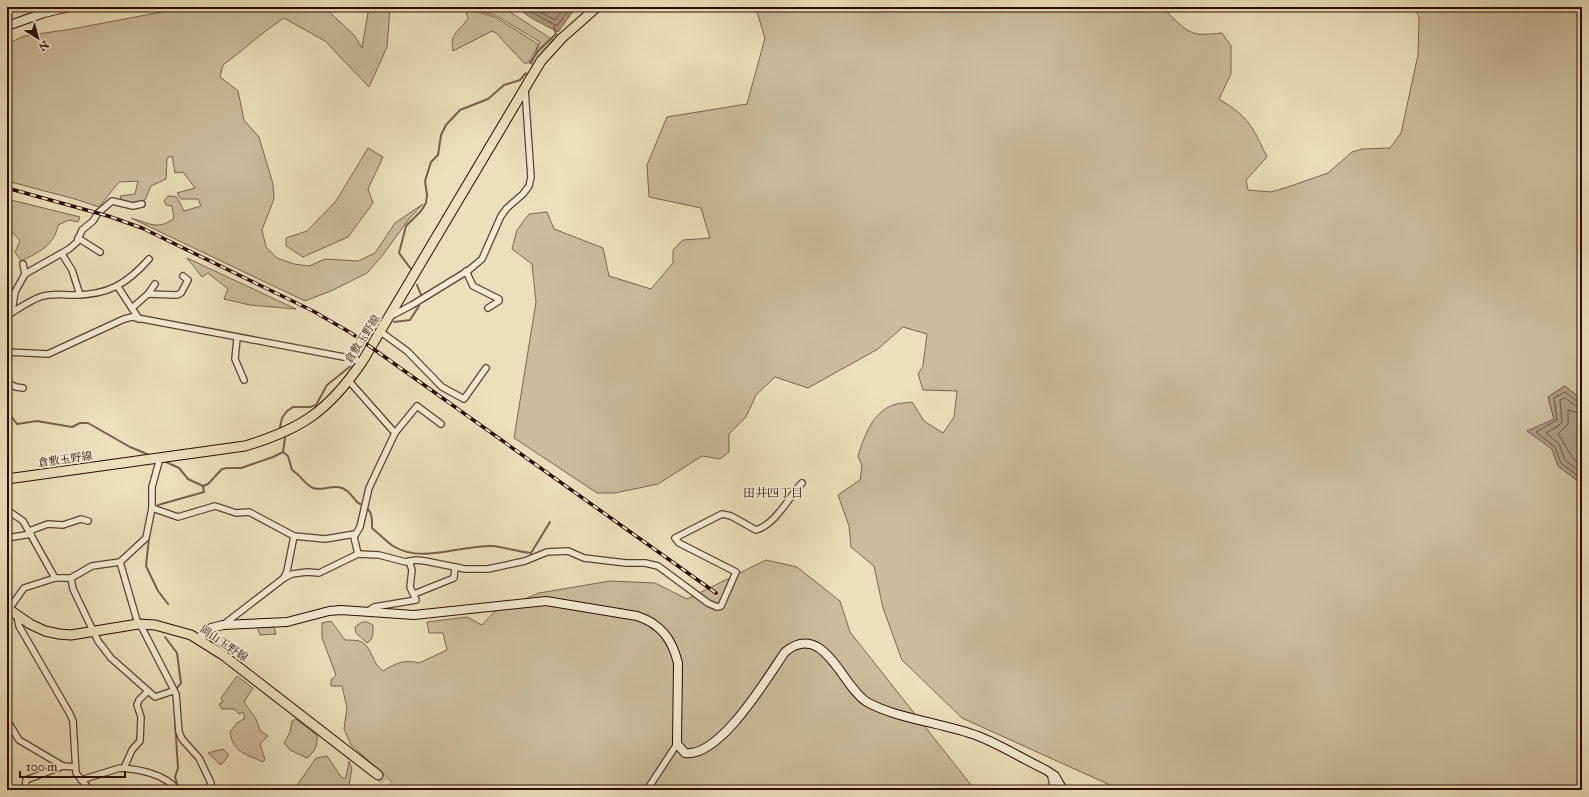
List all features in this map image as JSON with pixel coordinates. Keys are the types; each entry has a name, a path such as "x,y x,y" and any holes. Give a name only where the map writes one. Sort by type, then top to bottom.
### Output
{"main road":[{"name":"倉敷玉野線","path":"7,479 245,446 278,435 305,422 322,410 349,381 381,332 548,52 597,7"},
{"name":"岡山玉野線","path":"8,608 38,628 59,634 71,635 139,624 170,628 199,639 223,655 378,775"}],"street":[{"path":"7,26 44,13 69,7"},
{"path":"391,316 412,305 466,271 482,259 501,216 528,186 531,177 525,89"},
{"path":"7,316 13,304 15,292 25,274 62,254 77,242 82,230 94,221 98,213 112,201 133,206 142,204"},
{"path":"78,238 100,252"},
{"path":"62,254 72,270 80,295"},
{"path":"7,316 40,297 51,295 87,295 118,286 130,278 149,259"},
{"path":"23,264 25,274"},
{"path":"466,271 473,286 499,299 499,301 488,308"},
{"path":"148,294 177,295 181,293 188,280 183,276"},
{"path":"132,308 148,294 155,284"},
{"path":"118,286 139,319"},
{"path":"7,352 48,354 124,319 132,318 349,358 362,362"},
{"path":"381,332 407,351 442,387 464,399 486,368"},
{"path":"237,338 235,359 244,380"},
{"path":"349,381 395,433"},
{"path":"7,383 16,388 23,388"},
{"path":"358,554 355,534 360,527 369,488 395,433 417,406 441,424"},
{"path":"8,608 24,588 55,578 71,578 92,566 120,562 146,538 152,508 152,488 160,458"},
{"path":"223,625 284,578 292,574 307,572 319,573 358,554 379,555 409,562 426,561 455,567 488,569 525,561 547,552 568,551 584,558 626,563 645,562 658,566 708,604 717,607 722,606 736,572 679,543 675,538 722,514 731,516 756,530 762,528 779,513 788,498 802,483"},
{"path":"152,508 178,517 215,506 236,513 249,512 294,536 325,539 355,534"},
{"path":"7,510 23,521 55,578"},
{"path":"7,538 30,533 48,524 63,525 81,519 88,521"},
{"path":"284,578 288,571 294,536"},
{"path":"120,562 139,624 174,692 179,732 185,744 194,751 199,758 211,783 207,790"},
{"path":"368,611 374,607 416,600 410,586 412,570 409,562"},
{"path":"414,594 454,578 455,567"},
{"path":"71,578 73,590 92,632 111,658 155,696 174,692"},
{"path":"199,639 211,628 223,625 287,622 329,611 350,610 414,615 546,601 637,616 650,620 665,632 675,650 678,663 677,744 647,790"},
{"path":"17,615 20,626 73,721 76,773 90,790"},
{"path":"677,744 685,753 692,754 715,741 731,728 739,718 786,652 795,646 809,645 815,646 825,652 853,690 867,702 978,736 1050,772 1058,781 1063,790"},
{"path":"124,768 132,750 140,741 141,717 137,704 148,691"},
{"path":"7,720 19,740 63,766"},
{"path":"25,790 26,780 63,766 75,767"},
{"path":"81,780 124,768 143,771 157,776 170,783 177,790"},
{"path":"1050,772 1054,790"}],"shaded area":[{"path":"188,7 324,7 354,35 362,48 369,7 390,7 387,47 369,87 325,41 284,18 223,65 220,77 238,91 244,120 259,137 273,184 274,199 262,230 266,247 277,258 294,264 309,266 325,259 358,261 375,253 395,223 423,204 409,219 382,256 367,273 331,291 305,301 131,218 153,225 168,222 174,218 172,206 166,205 164,201 168,196 177,197 184,211 201,206 198,199 181,199 177,193 195,188 183,172 175,173 172,156 167,158 166,179 151,186 145,200 134,204 121,199 120,196 135,194 138,181 119,182 99,207 7,181 7,44 24,36 72,29"},
{"path":"465,7 499,7 507,10 553,40 534,64 531,64 540,42 495,15"},
{"path":"757,7 1168,7 1168,13 1187,30 1198,34 1222,33 1231,46 1231,74 1219,99 1237,111 1249,123 1267,157 1246,180 1248,190 1271,192 1328,173 1352,152 1362,149 1390,148 1401,133 1418,55 1419,17 1414,7 1582,7 1582,400 1565,386 1548,397 1554,419 1552,449 1558,466 1582,484 1582,790 1121,790 962,718 902,660 883,608 874,566 851,547 849,526 838,495 860,480 862,466 858,456 863,441 874,420 886,409 895,404 912,402 924,421 943,433 954,417 957,391 923,390 918,374 923,366 927,334 903,327 878,349 808,388 775,377 756,395 746,417 729,434 729,452 720,459 702,456 658,484 615,493 597,493 514,438 536,302 532,264 512,249 517,230 529,214 547,212 554,229 603,248 609,276 651,289 673,263 673,250 683,240 710,238 701,208 649,197 647,165 667,117 747,104 765,38 756,9"},
{"path":"465,8 495,17 538,44 528,63 524,63 496,33 492,31 453,51 452,45 454,36 468,18"},
{"path":"368,148 383,157 368,189 373,203 348,237 303,257 286,246 286,238 307,231 336,201"},
{"path":"7,199 80,217 78,222 69,220 58,225 53,238 45,248 21,261 15,252 20,241 7,226"},
{"path":"187,258 296,309 250,305 224,299 228,289 208,273 202,277"},
{"path":"766,560 797,567 840,601 850,632 975,790 388,790 392,782 351,745 344,729 347,708 342,686 331,686 331,680 336,675 322,638 322,623 331,621 345,640 356,640 366,645 379,668 383,671 401,662 409,661 419,663 447,650 443,633 429,633 427,622 467,617 482,625 494,612 539,593 610,581 655,583 687,599"},
{"path":"362,622 367,622 373,625 372,638 367,643 356,633 355,627"},
{"path":"257,627 274,627 276,634 260,635"},
{"path":"237,676 253,688 244,702 256,719 260,730 268,736 260,744 265,760 263,762 241,752 237,749 232,739 230,732 237,723 245,718 243,712 239,714 234,709 222,709 219,704 223,702 221,698"},
{"path":"296,719 317,735 315,748 307,758 290,750 284,743 290,732 292,721"},
{"path":"223,749 229,755 221,765 208,753"},
{"path":"327,756 342,778 346,778 349,761 352,769 348,790 300,790 296,787 316,758"}],"water":[{"path":"515,7 576,7 558,32 533,19"},
{"path":"1565,386 1582,400 1582,484 1558,466 1552,449 1527,431 1554,419 1548,397"}],"waterway":[{"path":"530,63 538,51 556,34 554,28"},
{"path":"411,269 399,253 406,226 421,211 426,203 427,195 425,181 431,162 438,155 441,135 446,125 460,110 488,99 504,85 520,80 526,73"},
{"path":"417,285 421,295"},
{"path":"394,322 410,320 419,306"},
{"path":"280,428 282,418 287,411 293,407 310,407 316,405 327,385 352,365"},
{"path":"7,411 17,424 37,421 72,427 80,423 88,423 130,447 147,454"},
{"path":"283,452 285,438"},
{"path":"166,462 179,468 188,479 203,486 208,484 222,469 241,468 283,452 288,456 292,470 310,486 316,489 335,487 349,492 357,502 369,510 372,518 372,528 385,540 404,551 416,553 429,554 480,546 502,547 531,553 550,522"},
{"path":"158,505 204,492 203,486"},
{"path":"149,538 146,566 158,591 168,604"},
{"path":"165,637 177,653 181,683 175,691"},
{"path":"175,721 178,768 175,777 178,787"}],"tunnel":[{"path":"378,775 394,790"}],"railway":[{"path":"7,188 108,216 142,228 313,311 351,333 716,593"}],"district":[{"name":"田井四丁目","path":"773,493"}]}
